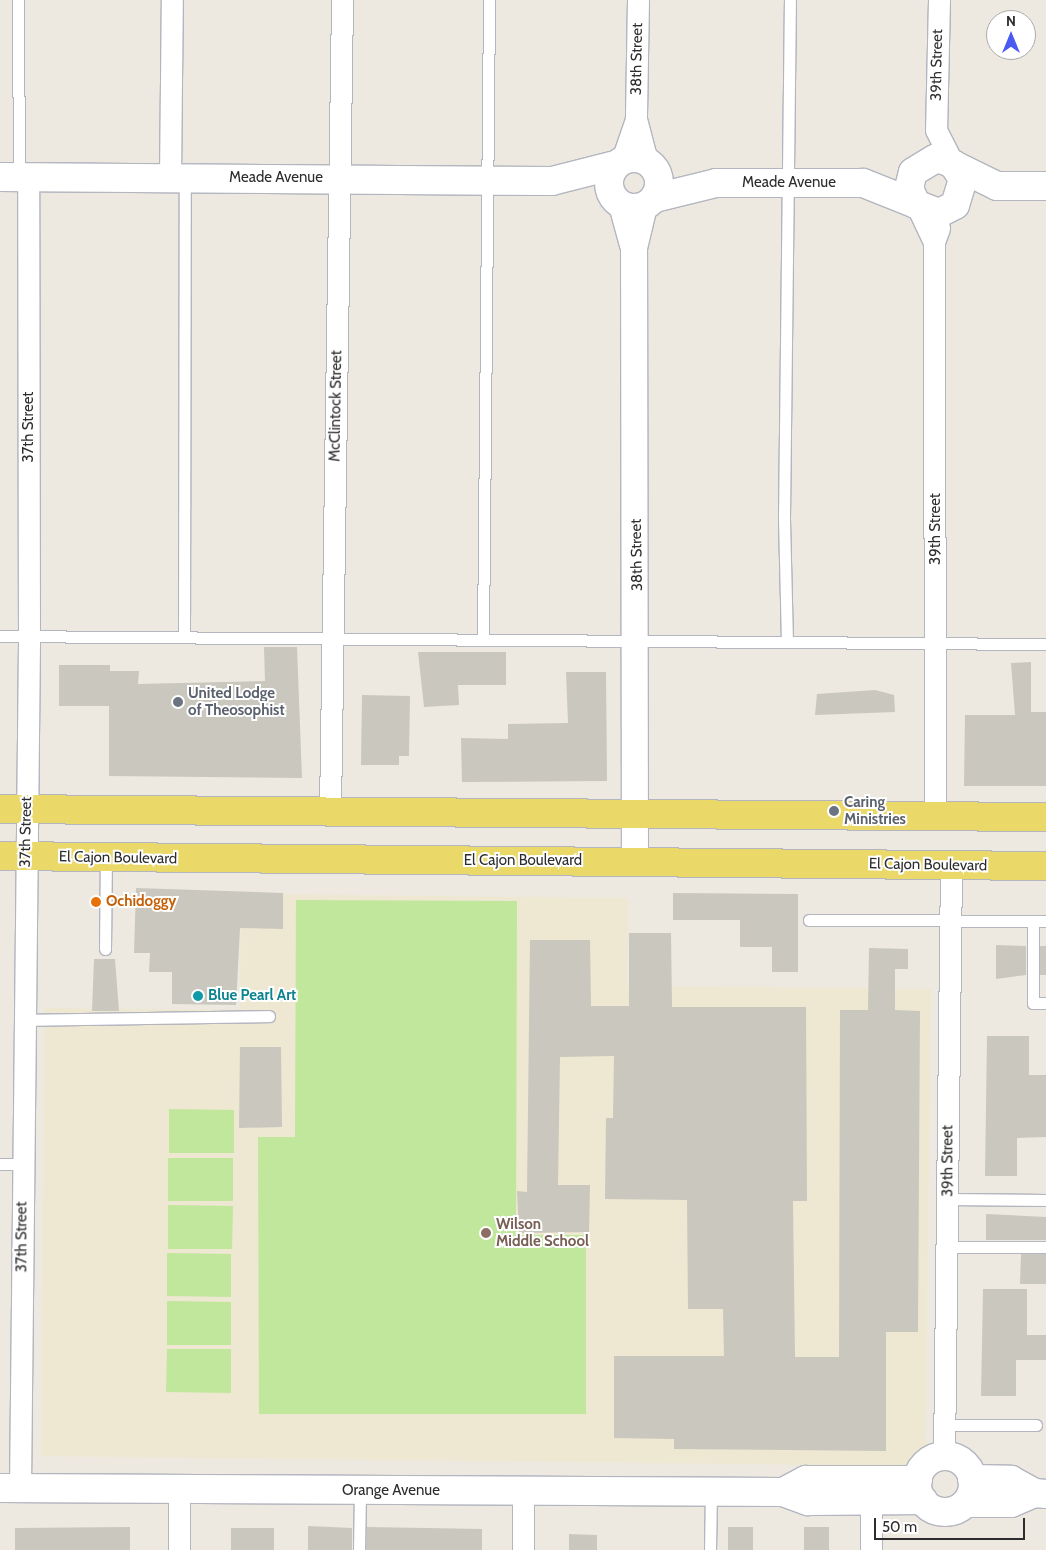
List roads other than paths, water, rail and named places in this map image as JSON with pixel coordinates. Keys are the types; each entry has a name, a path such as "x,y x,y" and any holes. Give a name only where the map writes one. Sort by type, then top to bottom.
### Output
{"main road":[{"name":"Meade Avenue","path":"16,177 552,181 634,163 716,183 863,183 935,159 952,164 997,186"},
{"path":"634,163 659,182 633,201 609,180 634,163"},
{"path":"952,164 963,180 955,205"},
{"path":"916,204 909,188 918,165"},
{"name":"Meade Avenue","path":"552,181 633,201 716,183"},
{"name":"Meade Avenue","path":"863,183 939,213 997,186 1046,186"},
{"path":"13,809 1046,817"},
{"name":"El Cajon Boulevard","path":"13,856 1046,866"},
{"path":"944,1456 965,1465 969,1491 947,1511 920,1490 925,1465 944,1456"},
{"name":"Orange Avenue","path":"783,1492 806,1480 920,1490"},
{"name":"Orange Avenue","path":"5,1491 179,1489 783,1492 808,1501 871,1502 920,1490"},
{"path":"969,1491 1011,1503 1040,1494"}],"street":[{"path":"172,0 178,177"},
{"name":"McClintock Street","path":"330,811 342,0"},
{"name":"38th Street","path":"634,163 638,0"},
{"name":"39th Street","path":"938,0 936,130 952,164"},
{"name":"39th Street","path":"918,165 936,130"},
{"name":"37th Street","path":"5,1491 22,1164 24,1020 13,856 13,809 29,636 16,177"},
{"name":"38th Street","path":"633,201 638,641 636,862"},
{"name":"39th Street","path":"916,204 934,242 937,643 935,816"},
{"path":"934,242 955,205"},
{"name":"39th Street","path":"944,1456 950,865"},
{"path":"179,1489 179,1550"},
{"path":"523,1492 523,1550"},
{"path":"871,1502 871,1550"}],"lane":[{"path":"16,177 18,0"},
{"path":"483,640 489,0"},
{"path":"787,642 787,184 790,0"},
{"path":"178,177 184,638"},
{"path":"0,636 1046,644"},
{"path":"105,949 106,858"},
{"path":"809,920 1046,921"},
{"path":"1033,922 1033,1003 1046,1003"},
{"path":"24,1020 269,1016"},
{"path":"0,1164 22,1164"},
{"path":"948,1199 1046,1200"},
{"path":"947,1247 1046,1247"},
{"path":"945,1425 1036,1425"},
{"path":"359,1550 360,1491"},
{"path":"710,1550 711,1493"}],"place":[{"name":"United Lodge of Theosophist","path":"178,702"},
{"name":"Caring Ministries","path":"834,811"},
{"name":"Ochidoggy","path":"96,902"},
{"name":"Blue Pearl Art","path":"198,996"},
{"name":"Wilson Middle School","path":"486,1233"}]}
